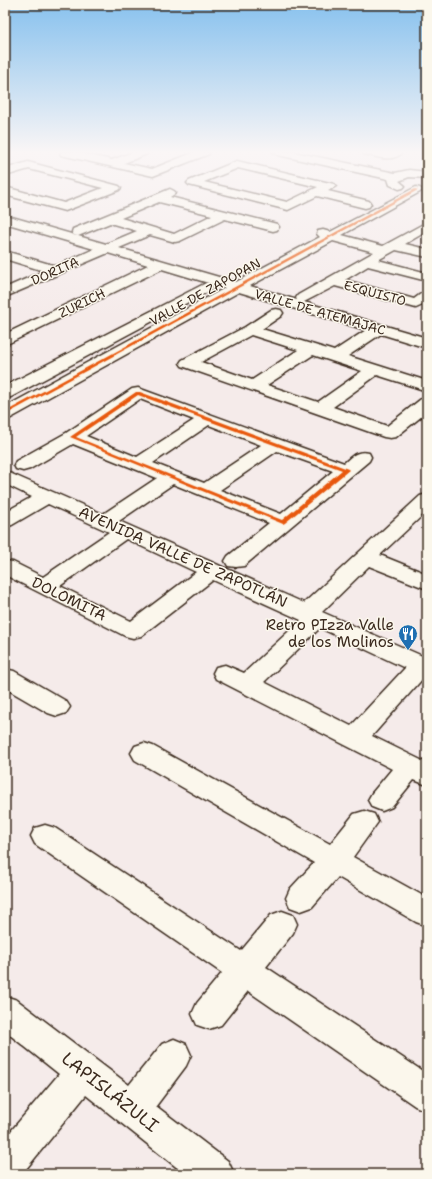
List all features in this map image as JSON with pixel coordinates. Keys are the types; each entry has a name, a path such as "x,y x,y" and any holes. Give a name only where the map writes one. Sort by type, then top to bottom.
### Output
{"street":[{"path":"37,219 66,207"},
{"path":"78,232 137,207"},
{"path":"192,207 273,227"},
{"path":"274,213 286,207"},
{"path":"346,214 359,207"},
{"name":"VALLE DE ZAPOPAN","path":"5,414 172,323 233,281 330,232 385,207"},
{"path":"175,238 223,215"},
{"name":"VALLE DE ATEMAJAC","path":"5,219 216,282 233,281 392,323 427,344"},
{"path":"110,219 192,244"},
{"name":"ESQUISTO","path":"333,281 426,228"},
{"name":"DORITA","path":"5,293 150,230"},
{"name":"VALLE DE ZAPOPAN","path":"314,231 330,232"},
{"path":"330,232 390,249 427,253"},
{"path":"5,255 56,270"},
{"path":"368,262 427,277"},
{"name":"ZURICH","path":"5,340 160,265"},
{"path":"303,298 333,281"},
{"name":"ESQUISTO","path":"333,281 421,300"},
{"name":"VALLE DE ZAPOPAN","path":"5,393 216,282"},
{"path":"341,359 392,323 421,300"},
{"path":"172,372 250,330 276,313"},
{"path":"151,316 172,323"},
{"path":"250,330 427,386"},
{"path":"253,386 311,349"},
{"path":"188,363 390,433"},
{"path":"320,408 375,369"},
{"path":"23,465 72,437 155,382"},
{"path":"138,393 346,470"},
{"path":"236,561 427,403"},
{"path":"139,464 207,419"},
{"path":"72,437 283,522"},
{"path":"206,491 274,444"},
{"name":"AVENIDA VALLE DE ZAPOTLÁN","path":"5,477 424,666"},
{"path":"104,522 171,477"},
{"path":"5,521 47,496"},
{"path":"248,684 366,557 427,500"},
{"path":"44,587 124,531"},
{"path":"366,557 427,582"},
{"name":"DOLOMITA","path":"6,568 133,631 212,570"},
{"path":"355,738 424,666"},
{"path":"225,673 418,771 382,800"},
{"path":"5,677 57,708"},
{"path":"144,753 427,913"},
{"path":"301,898 334,861 364,822"},
{"path":"45,836 427,1094"},
{"path":"209,1014 282,924"},
{"name":"LAPISLÁZULI","path":"5,1011 215,1174"},
{"path":"132,1109 174,1056"},
{"path":"5,1166 83,1072"}],"cycle path":[{"path":"5,414 385,207"},
{"path":"138,393 346,470 283,522 72,437 138,393"}],"place":[{"name":"Retro PIzza Valle de los Molinos","path":"408,651"}]}
